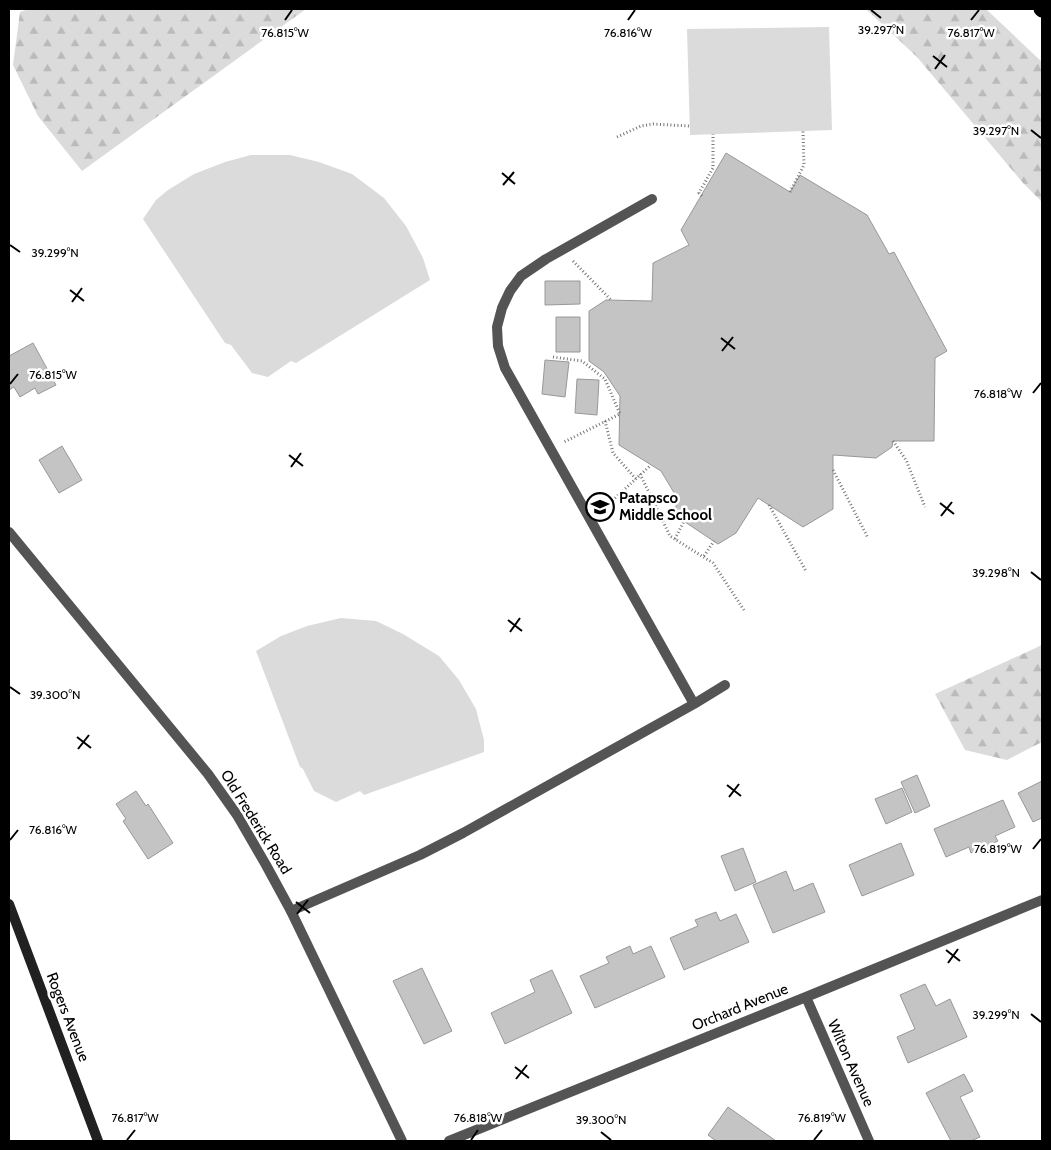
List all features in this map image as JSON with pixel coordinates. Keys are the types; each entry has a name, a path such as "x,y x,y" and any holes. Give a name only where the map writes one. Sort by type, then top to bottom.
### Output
{"main road":[{"name":"Rogers Avenue","path":"9,904 98,1141"}],"street":[{"path":"652,199 546,259 521,276 510,291 502,308 497,327 498,346 505,368 694,704"},
{"name":"Old Frederick Road","path":"9,532 208,774 237,815 291,910 402,1141"},
{"path":"291,910 420,855 463,834 725,685"},
{"name":"Orchard Avenue","path":"449,1141 1042,900"},
{"name":"Wilton Avenue","path":"806,997 869,1141"}],"path":[{"path":"617,137 641,126 653,124 690,126"},
{"path":"790,192 804,165 803,131"},
{"path":"702,196 699,193 713,168 713,134"},
{"path":"562,250 612,301"},
{"path":"550,448 620,414 606,379 582,361 553,356"},
{"path":"605,422 613,453 636,479"},
{"path":"893,441 906,460 925,507"},
{"path":"591,520 651,465"},
{"path":"833,470 868,538"},
{"path":"640,474 670,536 714,563 744,610"},
{"path":"769,505 806,571"},
{"path":"674,539 684,521"},
{"path":"704,556 714,541"}],"green space":[{"path":"29,9 306,9 82,171 38,116 13,65 20,12"},
{"path":"866,9 986,9 1042,62 1042,202 1023,183 917,57"},
{"path":"829,27 832,130 690,135 687,29"},
{"path":"251,155 290,155 319,162 352,174 384,198 406,226 423,258 430,280 296,363 291,361 268,377 252,373 231,345 225,343 143,219 156,200 194,174 225,162"},
{"path":"341,618 376,621 403,634 439,656 459,680 476,709 484,740 484,752 364,795 360,791 336,802 314,791 303,769 300,767 256,651 281,636 307,626"},
{"path":"1042,645 1042,742 1007,760 965,750 935,694"}],"building":[{"path":"726,153 790,192 800,175 867,215 889,254 894,252 947,351 935,358 934,441 893,441 892,447 876,458 833,455 833,509 803,527 758,498 736,533 718,544 676,516 676,496 661,471 619,445 620,396 604,372 589,361 589,311 606,300 652,301 653,263 689,245 681,230"},
{"path":"545,281 580,281 580,304 545,305"},
{"path":"556,317 580,317 580,352 556,352"},
{"path":"33,343 56,385 38,394 35,388 20,397 14,387 9,390 9,356"},
{"path":"545,360 569,362 565,397 542,394"},
{"path":"577,379 599,380 597,415 575,413"},
{"path":"62,446 82,480 59,493 39,460"},
{"path":"917,775 930,806 915,813 901,782"},
{"path":"1042,781 1042,818 1033,822 1018,793"},
{"path":"902,788 912,812 886,824 875,799"},
{"path":"136,791 146,806 148,804 173,843 148,859 123,821 126,819 116,804"},
{"path":"1003,800 1015,827 995,836 998,841 971,853 969,847 946,857 934,829"},
{"path":"901,843 914,875 862,896 849,865"},
{"path":"743,848 756,882 735,891 721,856"},
{"path":"786,871 794,891 813,883 825,912 773,933 753,885"},
{"path":"716,912 720,921 736,914 749,942 684,970 670,938 698,926 695,920"},
{"path":"630,946 633,954 651,946 665,977 595,1008 580,976 609,963 606,957"},
{"path":"422,968 452,1031 424,1044 393,981"},
{"path":"552,970 572,1013 505,1044 491,1013 535,992 530,980"},
{"path":"925,984 936,1006 950,999 967,1037 908,1063 897,1037 915,1029 900,995"},
{"path":"964,1074 973,1091 960,1097 980,1137 971,1141 951,1141 926,1093"},
{"path":"728,1107 776,1141 716,1141 708,1135"}],"place":[{"name":"Patapsco Middle School","path":"600,507"}]}
